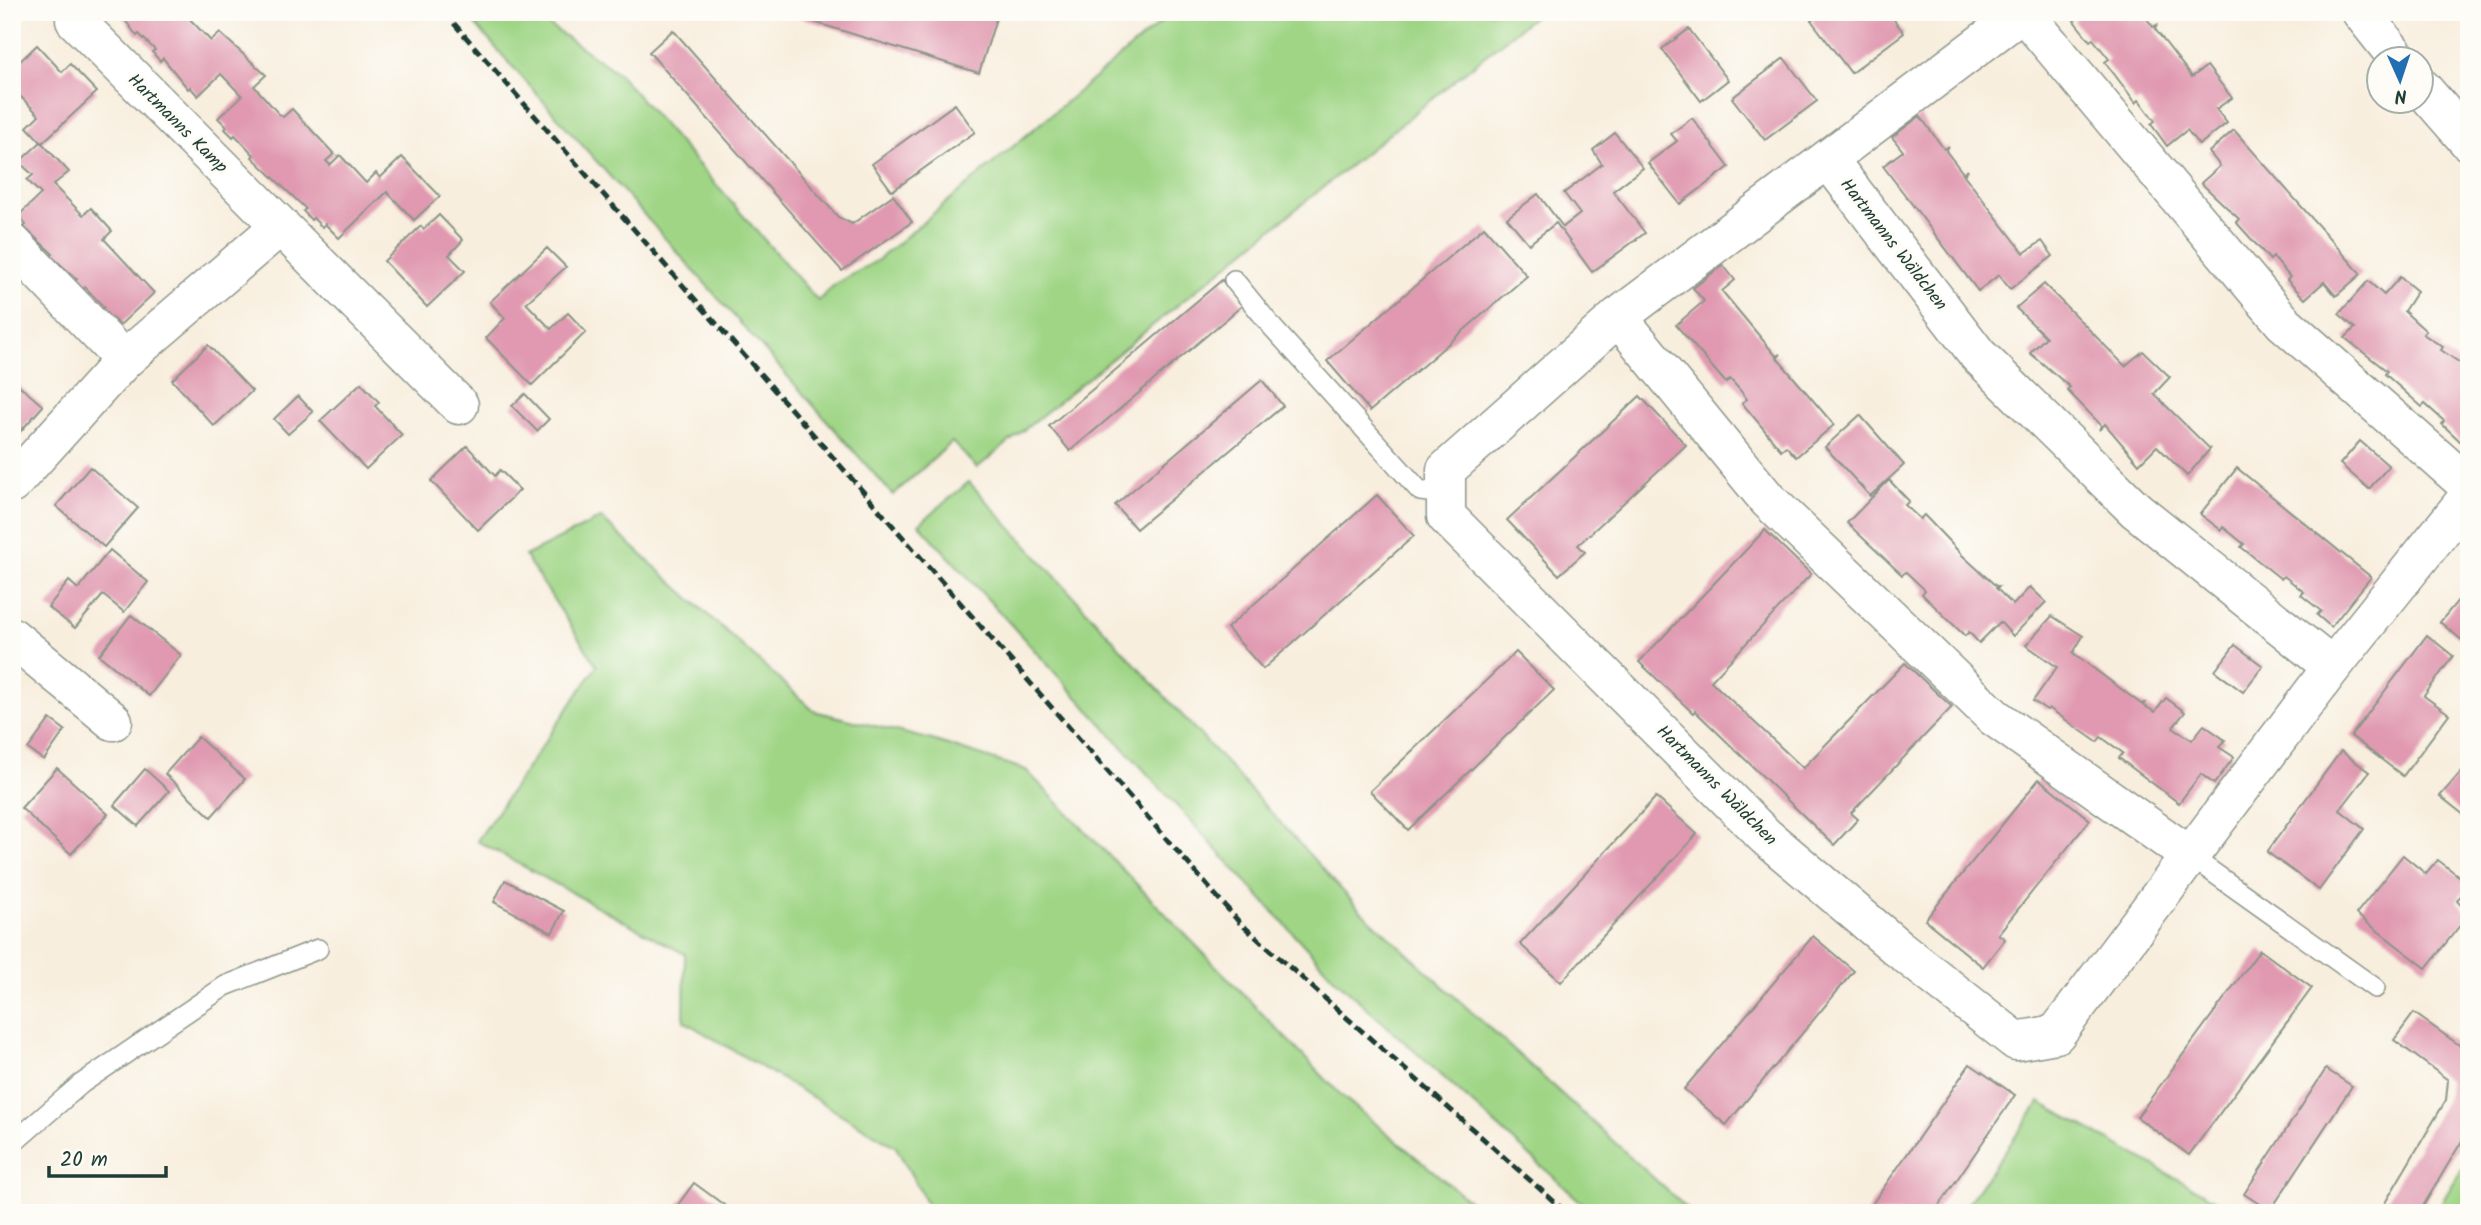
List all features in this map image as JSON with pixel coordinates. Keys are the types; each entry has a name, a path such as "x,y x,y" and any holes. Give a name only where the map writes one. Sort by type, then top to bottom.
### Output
{"street":[{"path":"1446,494 1446,471 1618,317 2023,12 2283,322 2469,486"},
{"path":"2361,12 2388,46"},
{"name":"Hartmanns Kamp","path":"75,20 279,228 459,405"},
{"path":"2436,105 2469,142"},
{"name":"Hartmanns Wäldchen","path":"1828,159 1978,355 2136,510 2332,667"},
{"path":"12,484 124,360 279,228"},
{"path":"12,243 124,360"},
{"path":"1618,317 1768,499 1993,717 2190,856"},
{"name":"Hartmanns Wäldchen","path":"1446,494 1446,516 1765,836 1898,948 2016,1041 2056,1034 2332,667 2469,496"},
{"path":"12,637 113,721"}],"lane":[{"path":"1234,280 1273,328 1420,491 1446,494"},
{"path":"2190,856 2375,988"},
{"path":"12,1144 81,1084 225,986 318,949"}],"green space":[{"path":"464,12 530,12 618,73 818,301 834,285 878,260 1173,12 1539,12 977,468 952,442 893,495"},
{"path":"969,482 1361,911 1692,1213 1593,1213 1334,978 919,524"},
{"path":"601,518 814,711 932,740 1026,770 1342,1096 1484,1213 932,1213 896,1147 684,1021 685,954 477,841 597,666 525,556"},
{"path":"2040,1102 2222,1204 2217,1213 1961,1213"},
{"path":"2469,1158 2469,1213 2435,1213"}],"building":[{"path":"119,12 183,12 211,41 220,33 266,75 254,86 278,113 283,117 292,109 334,154 326,161 330,165 340,155 366,183 376,173 380,178 402,157 440,196 414,220 387,192 339,238 325,224 322,227 313,218 311,220 303,211 306,209 252,157 254,155 235,135 233,137 225,129 227,127 218,118 242,96 221,74 198,96 190,87 188,89 163,58 160,61 152,52 155,50 139,34 137,36"},
{"path":"790,12 998,12 979,73 801,18"},
{"path":"1822,12 1888,12 1904,33 1851,73 1811,20"},
{"path":"2085,12 2151,12 2145,16 2153,27 2158,24 2155,29 2192,77 2207,66 2232,98 2216,109 2227,123 2199,145 2187,130 2167,146 2151,124 2155,121 2139,100 2136,103 2105,62 2109,59 2074,21"},
{"path":"1689,29 1728,80 1701,101 1662,49"},
{"path":"673,30 838,217 852,224 893,195 912,222 842,271 649,52"},
{"path":"37,45 62,72 70,64 97,92 42,143 27,127 39,115 12,88 12,69"},
{"path":"1784,58 1817,101 1765,140 1732,98"},
{"path":"955,104 975,132 892,191 872,164"},
{"path":"1920,116 1944,149 1949,146 1946,151 1963,173 1968,170 1964,175 2024,253 2042,241 2053,256 2010,289 1999,275 1978,291 1883,166 1903,151 1892,137"},
{"path":"1692,118 1729,167 1680,204 1648,163 1677,141 1671,134"},
{"path":"2234,130 2361,274 2336,296 2324,282 2305,299 2287,280 2290,277 2273,257 2270,260 2236,222 2239,219 2201,183 2220,166 2209,152"},
{"path":"1615,133 1643,168 1613,191 1645,233 1592,272 1556,223 1529,244 1507,218 1538,194 1563,227 1580,214 1564,193 1602,164 1593,150"},
{"path":"41,142 69,172 53,185 83,215 91,208 112,231 104,239 154,293 120,325 102,310 104,307 85,287 83,290 75,281 77,279 51,256 53,254 24,227 26,225 18,216 41,194 27,180 33,175 19,162"},
{"path":"439,215 463,240 449,255 465,271 427,307 384,261 421,226 424,229"},
{"path":"1484,227 1527,276 1370,411 1327,361"},
{"path":"547,248 566,267 526,303 551,329 568,313 586,332 532,385 486,338 505,318 490,302"},
{"path":"1723,265 1735,280 1722,291 1776,356 1781,354 1777,358 1834,425 1796,457 1786,446 1781,450 1742,403 1747,399 1739,389 1730,379 1726,383 1676,325 1704,301 1693,288"},
{"path":"2400,277 2417,291 2404,311 2426,331 2423,334 2469,369 2469,434 2461,442 2442,424 2444,421 2425,404 2422,407 2385,374 2387,371 2345,338 2355,328 2339,314 2368,281 2384,295"},
{"path":"1222,280 1243,305 1070,451 1049,426"},
{"path":"2044,284 2125,366 2143,351 2170,377 2154,394 2210,449 2187,476 2157,446 2139,464 2105,424 2099,430 2101,425 2067,390 2070,387 2030,353 2046,337 2016,308"},
{"path":"208,345 252,391 214,426 172,380"},
{"path":"1262,380 1283,406 1136,529 1115,505"},
{"path":"12,382 43,406 12,441"},
{"path":"361,383 379,402 375,406 402,435 366,469 320,421"},
{"path":"525,394 549,419 537,431 512,406"},
{"path":"298,396 313,412 288,434 274,419"},
{"path":"1640,396 1686,445 1578,545 1585,552 1559,575 1507,520"},
{"path":"1860,415 1904,465 1870,496 1825,447"},
{"path":"2360,441 2389,466 2369,489 2340,464"},
{"path":"467,446 495,476 500,470 520,490 478,530 431,481"},
{"path":"90,467 138,508 104,547 56,506"},
{"path":"2237,468 2371,577 2331,627 2317,615 2321,611 2301,595 2304,592 2284,576 2281,579 2241,547 2244,544 2223,527 2221,530 2200,514"},
{"path":"1889,480 1909,501 1905,505 1920,519 1924,515 1962,555 1996,586 2000,586 1996,588 2013,605 2030,587 2046,602 2013,636 2000,622 1979,643 1969,632 1965,636 1922,594 1925,590 1906,572 1902,575 1847,523"},
{"path":"1377,495 1414,536 1263,669 1227,628"},
{"path":"1765,530 1811,574 1711,681 1717,687 1803,768 1905,663 1952,707 1851,813 1858,819 1834,845 1695,711 1693,713 1639,662"},
{"path":"110,550 148,582 124,612 103,595 75,628 48,607 69,581 78,589"},
{"path":"2469,587 2469,646 2440,622"},
{"path":"131,615 181,655 149,696 99,655"},
{"path":"2052,616 2083,636 2073,653 2141,704 2145,703 2143,705 2155,712 2166,698 2185,712 2173,727 2192,740 2204,725 2225,740 2219,747 2234,757 2214,784 2201,774 2179,803 2119,758 2123,753 2101,737 2097,742 2049,708 2047,710 2033,701 2057,667 2026,645"},
{"path":"2427,635 2453,656 2424,696 2449,714 2403,776 2351,736"},
{"path":"2235,645 2263,666 2243,692 2215,671"},
{"path":"1516,652 1554,690 1408,830 1370,791"},
{"path":"50,719 65,730 44,760 28,749"},
{"path":"198,737 245,779 211,817 165,774"},
{"path":"2341,751 2369,772 2340,810 2364,829 2319,890 2267,852"},
{"path":"2469,763 2469,819 2440,796"},
{"path":"57,768 108,814 71,854 21,808"},
{"path":"145,769 169,791 138,826 114,805"},
{"path":"2039,779 2090,820 1998,934 2005,939 1983,967 1925,920"},
{"path":"1656,797 1697,834 1561,982 1520,944"},
{"path":"2403,855 2426,874 2438,860 2469,884 2457,901 2469,914 2426,968 2356,914"},
{"path":"505,880 564,911 552,933 494,902"},
{"path":"1813,936 1854,971 1726,1125 1684,1089"},
{"path":"2260,950 2312,988 2189,1155 2137,1117"},
{"path":"2414,1013 2469,1052 2469,1129 2419,1213 2379,1213 2446,1100 2448,1080 2394,1040"},
{"path":"1970,1064 2015,1095 1934,1213 1866,1213"},
{"path":"2326,1069 2352,1086 2270,1211 2244,1194"},
{"path":"694,1183 735,1213 672,1213"}],"railway":[{"path":"444,12 1240,923 1567,1213"}]}
